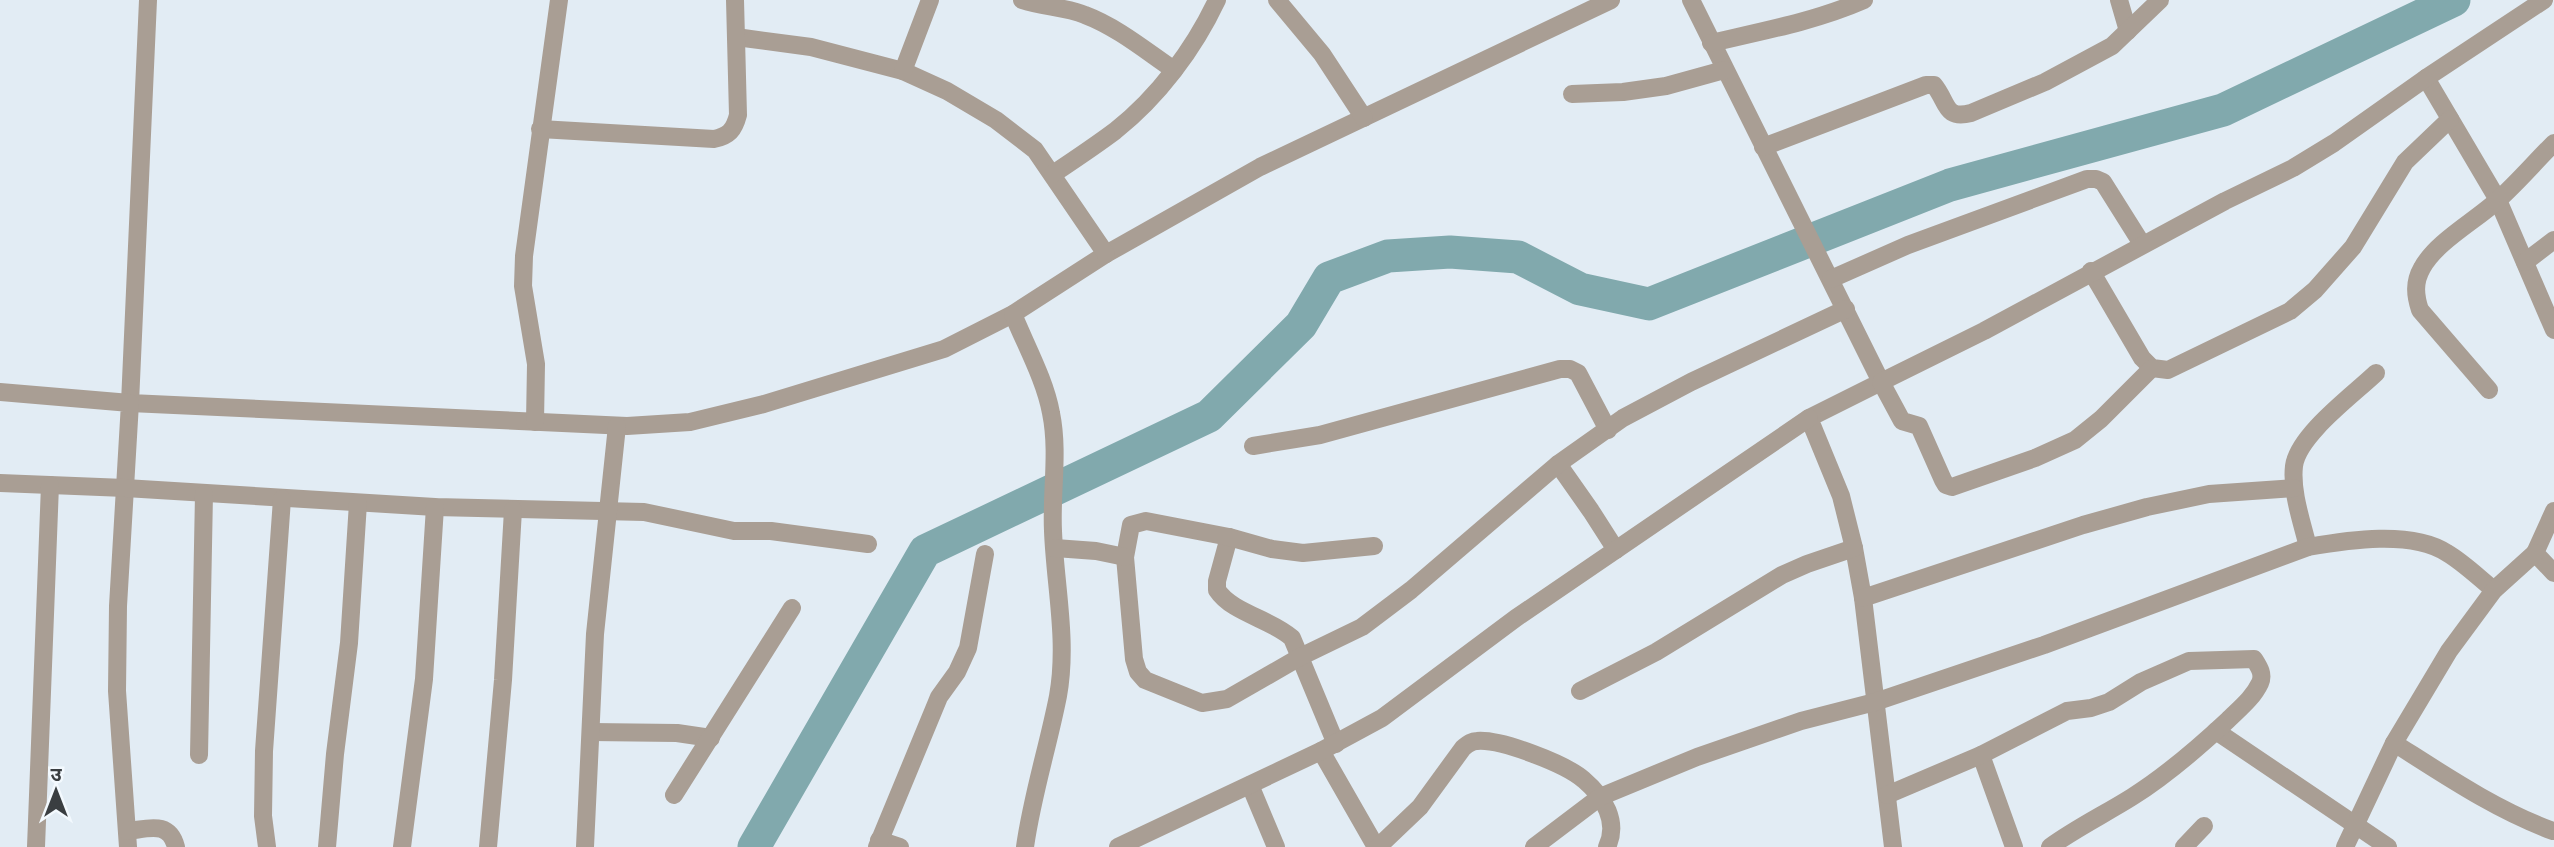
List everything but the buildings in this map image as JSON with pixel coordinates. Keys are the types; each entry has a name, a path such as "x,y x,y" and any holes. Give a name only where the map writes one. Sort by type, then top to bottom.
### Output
{"street":[{"path":"148,0 118,606 117,691 128,839 166,830 171,834 176,847"},
{"path":"535,422 536,364 523,286 524,256 559,0"},
{"path":"540,129 714,139 726,137 734,128 738,115 736,0"},
{"path":"903,71 928,0"},
{"path":"1022,0 1088,15 1133,41 1174,70"},
{"path":"1053,174 1116,130 1151,97 1174,70 1217,0"},
{"path":"1277,0 1322,54 1364,117"},
{"path":"1567,0 1578,16"},
{"path":"0,392 130,403 617,426 690,422 764,404 944,349 1013,314 1106,254 1260,167 1611,0"},
{"path":"1691,0 1724,70 1828,271 1881,383 1902,421 1919,426 1946,485 1952,487 2035,458 2075,440 2101,419 2152,368"},
{"path":"1711,43 1796,23 1844,9 1864,0"},
{"path":"2119,0 2128,31"},
{"path":"1763,147 1926,85 1934,85 1954,115 1971,113 2045,82 2112,46 2160,0"},
{"path":"1118,847 1329,748 1382,718 1474,649 1809,418 1984,331 2142,244 2293,168 2544,0"},
{"path":"736,37 811,47 903,71 996,120 1035,150 1106,254"},
{"path":"1572,94 1623,92 1666,86 1724,70"},
{"path":"2426,78 2498,200 2554,330"},
{"path":"2091,271 2142,358 2152,368 2168,370 2184,364 2234,336 2290,311 2315,290 2353,247 2405,162 2450,119"},
{"path":"2489,390 2420,310 2415,295 2417,279 2423,266 2437,250 2498,200 2554,143"},
{"path":"1828,271 1908,245 2087,179 2103,182 2142,244"},
{"path":"2525,262 2554,240"},
{"path":"1374,546 1303,553 1272,549 1229,537 1146,521 1131,525 1125,557 1134,659 1138,672 1145,680 1202,703 1227,699 1300,657 1362,627 1411,590 1558,464 1623,418 1846,309"},
{"path":"1013,314 1051,411 1054,436 1054,540 1061,652 1058,694 1030,812 1025,847"},
{"path":"1253,446 1320,435 1560,369 1570,369 1578,373 1608,430"},
{"path":"2308,547 2294,488 2294,467 2298,450 2309,436 2376,373"},
{"path":"1809,418 1841,496 1854,548 1863,598 1894,847"},
{"path":"585,847 595,634 617,426"},
{"path":"1558,464 1616,550"},
{"path":"0,483 435,507 644,512 734,531 779,532 868,544"},
{"path":"36,847 50,485"},
{"path":"1863,598 2034,541 2147,507 2209,494 2294,488"},
{"path":"199,755 204,494"},
{"path":"267,847 263,816 264,751 282,499"},
{"path":"327,847 349,643 358,503"},
{"path":"402,847 424,678 435,507"},
{"path":"488,847 503,680 513,510"},
{"path":"2345,847 2395,743 2449,651 2494,590 2535,553 2554,511"},
{"path":"1229,537 1217,590 1228,602 1281,629 1292,638 1329,748 1377,847 1420,807 1469,742 1488,741 1527,751 1583,779 1600,797 1612,818 1613,830 1607,847"},
{"path":"1534,847 1600,797 1622,786 1801,721 1875,702 2044,645 2308,547 2336,542 2402,539 2426,543 2446,552 2494,590"},
{"path":"1054,540 1125,557"},
{"path":"1580,691 1656,652 1782,576 1807,564 1854,548"},
{"path":"2535,553 2554,573"},
{"path":"900,847 878,844 939,697 957,672 968,648 985,554"},
{"path":"674,795 792,608"},
{"path":"1887,795 1981,755 2050,718 2067,711 2109,702 2141,682 2189,661 2253,659 2261,669 2261,682 2248,701 2216,731 2163,776 2132,797 2081,825 2050,847"},
{"path":"2216,731 2388,847"},
{"path":"591,732 677,733 710,738"},
{"path":"2395,743 2486,801 2552,835"},
{"path":"1981,755 2014,847"},
{"path":"1250,785 1276,847"},
{"path":"2184,847 2204,826"}],"waterway":[{"path":"754,847 925,551 1209,416 1301,325 1329,278 1388,256 1450,252 1518,257 1580,289 1649,304 1950,185 2223,110 2454,0"}]}
